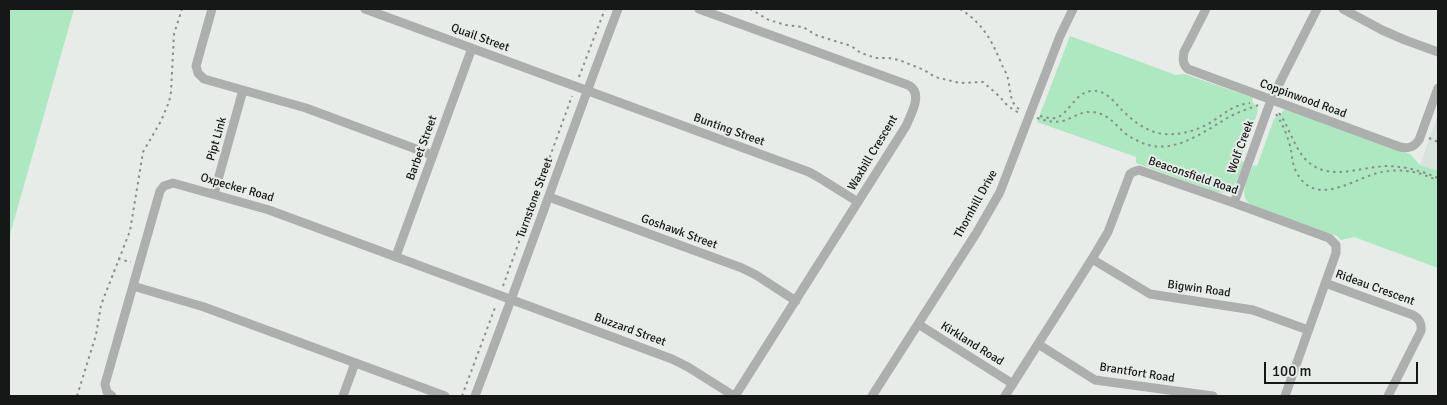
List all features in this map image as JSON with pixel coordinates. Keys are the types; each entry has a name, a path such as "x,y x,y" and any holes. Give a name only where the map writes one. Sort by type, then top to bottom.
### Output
{"street":[{"path":"212,9 196,70 204,79 306,108 432,155"},
{"name":"Quail Street","path":"365,9 586,91"},
{"name":"Turnstone Street","path":"475,396 512,300 586,91 618,9"},
{"name":"Waxbill Crescent","path":"699,9 908,85 916,94 906,126 735,396"},
{"name":"Thornhill Drive","path":"872,396 994,203 1006,177 1060,36 1073,9"},
{"name":"Coppinwood Road","path":"1206,9 1184,52 1184,65 1194,72 1266,105 1400,148 1407,148 1416,145 1419,140 1438,88"},
{"name":"Wolf Creek","path":"1234,203 1256,141 1266,105 1317,9"},
{"path":"1343,9 1404,40 1438,52"},
{"name":"Barbet Street","path":"396,256 472,48"},
{"name":"Pipt Link","path":"214,194 243,90"},
{"name":"Bunting Street","path":"586,91 809,172 858,202"},
{"name":"Beaconsfield Road","path":"1005,396 1108,232 1130,174 1136,170 1142,170 1329,238 1334,242 1336,253 1285,396"},
{"name":"Oxpecker Road","path":"112,396 107,392 106,384 160,191 164,186 173,183 269,210 512,300"},
{"name":"Goshawk Street","path":"549,197 742,268 796,301"},
{"name":"Bigwin Road","path":"1092,259 1150,294 1253,310 1308,330"},
{"name":"Rideau Crescent","path":"1326,283 1413,315 1419,320 1421,331 1388,396"},
{"path":"133,286 204,307 445,396"},
{"name":"Buzzard Street","path":"512,300 678,361 735,396"},
{"name":"Kirkland Road","path":"918,324 1013,384"},
{"name":"Brantfort Road","path":"1038,344 1095,380 1213,396"},
{"path":"343,396 355,363"}],"path":[{"path":"76,396 96,335 101,305 130,231 142,152 161,121 169,102 174,34 182,9"},
{"path":"462,396 605,9"},
{"path":"750,9 769,20 803,27 816,34 851,46 861,54 876,58 899,60 924,70 935,77 960,83 983,82 1006,105 1015,111 1051,122 1063,121 1078,114 1091,112 1102,114 1111,119 1128,136 1153,146 1177,145 1199,135 1240,111 1266,105"},
{"path":"960,9 978,23 993,43 1008,79 1012,100 1017,108 1030,115 1058,118 1083,93 1101,92 1112,99 1135,122 1147,130 1159,134 1175,134 1200,128 1234,107 1255,102 1278,111 1289,128 1295,144 1305,159 1316,168 1340,172 1388,166 1419,171 1438,180"},
{"path":"1266,105 1275,112 1283,125 1289,142 1293,168 1301,180 1308,186 1326,190 1338,188 1381,172 1402,170 1438,180"},
{"path":"118,259 139,265"}],"shaded area":[{"path":"1438,114 1438,171 1420,165"}],"green space":[{"path":"9,9 74,9 9,238"},
{"path":"1070,36 1176,75 1185,74 1253,98 1252,101 1258,109 1257,114 1240,160 1244,162 1238,179 1232,188 1222,193 1216,192 1136,163 1136,157 1037,122"},
{"path":"1283,110 1410,154 1420,165 1438,171 1438,268 1354,237 1341,240 1337,236 1253,206 1248,202 1244,193 1246,182 1253,165 1257,166 1274,119"}]}
